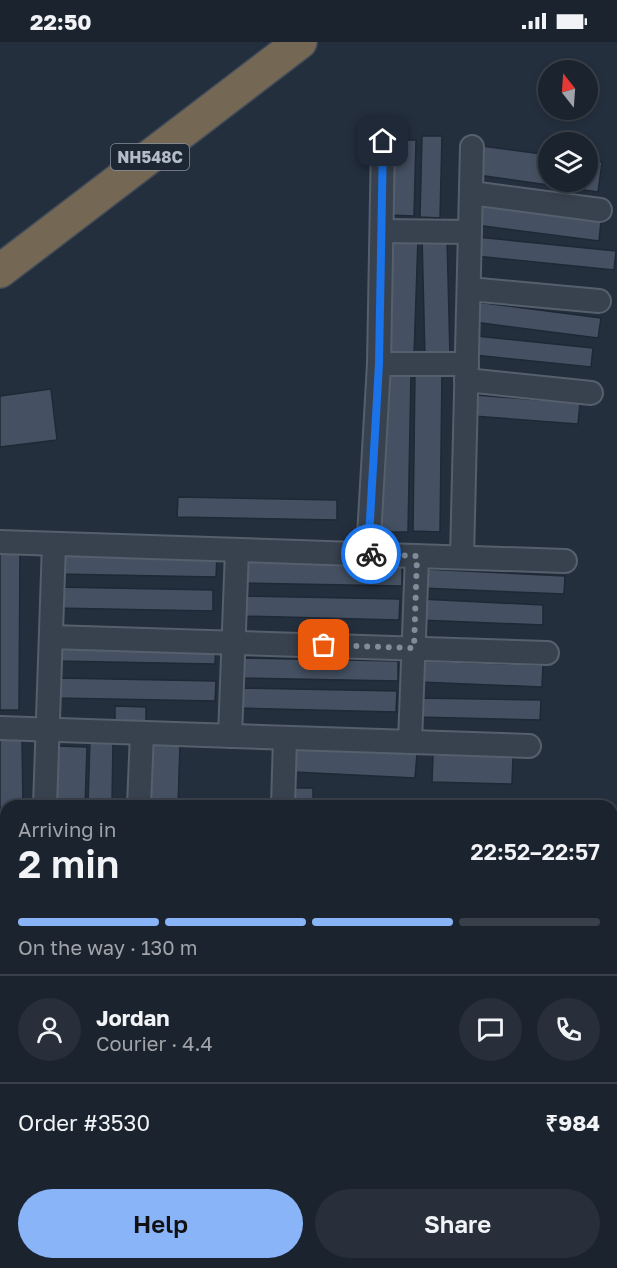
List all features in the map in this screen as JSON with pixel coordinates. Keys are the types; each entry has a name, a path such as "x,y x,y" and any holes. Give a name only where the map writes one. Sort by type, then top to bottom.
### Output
{"highway":[{"name":"NH548C","path":"0,271 300,42"}],"street":[{"path":"368,554 379,364 383,141"},
{"path":"462,557 472,147"},
{"path":"471,193 600,210"},
{"path":"382,231 470,232"},
{"path":"469,289 599,301"},
{"path":"379,364 467,372 591,393"},
{"path":"0,542 565,561"},
{"path":"45,800 54,544"},
{"path":"230,736 237,550"},
{"path":"410,742 417,556"},
{"path":"51,637 547,653"},
{"path":"0,728 529,746"},
{"path":"139,800 142,733"},
{"path":"283,800 285,738"}],"building":[{"path":"422,136 442,136 440,218 420,217"},
{"path":"389,140 416,140 414,216 388,215"},
{"path":"482,146 538,154 538,184 478,175"},
{"path":"598,162 602,162 598,192"},
{"path":"479,206 601,221 599,241 476,225"},
{"path":"447,236 450,357 425,357 422,237"},
{"path":"388,237 418,238 414,356 384,355"},
{"path":"477,237 616,251 614,270 476,256"},
{"path":"476,302 601,318 598,338 474,322"},
{"path":"476,336 593,348 591,367 474,355"},
{"path":"415,371 442,372 440,532 413,531"},
{"path":"384,372 411,372 408,532 381,532"},
{"path":"51,389 57,440 0,447 0,396"},
{"path":"475,395 580,403 578,424 473,416"},
{"path":"178,497 337,500 337,520 177,517"},
{"path":"0,548 20,548 19,710 0,710"},
{"path":"57,553 217,556 216,577 57,574"},
{"path":"243,562 402,566 402,586 242,583"},
{"path":"424,569 565,576 564,594 422,588"},
{"path":"54,587 213,590 213,611 53,608"},
{"path":"240,596 400,599 399,620 240,616"},
{"path":"421,599 543,605 543,625 420,620"},
{"path":"56,640 216,643 215,664 56,661"},
{"path":"239,658 398,661 398,681 239,678"},
{"path":"420,661 543,665 542,687 419,682"},
{"path":"57,678 216,681 215,701 56,698"},
{"path":"237,688 397,691 396,712 237,708"},
{"path":"418,698 541,700 540,720 417,717"},
{"path":"115,706 146,707 146,724 115,724"},
{"path":"0,739 22,739 23,800 0,800"},
{"path":"90,739 113,739 112,800 88,800"},
{"path":"148,743 180,745 178,800 146,800"},
{"path":"56,746 87,747 85,800 54,800"},
{"path":"295,748 417,754 415,778 294,772"},
{"path":"433,755 513,756 512,784 432,782"},
{"path":"287,788 313,788 313,800 286,800"}],"way so far":[{"path":"324,645 414,648 417,556 371,554"}],"route":[{"path":"371,554 368,554 379,364 383,141"}]}
